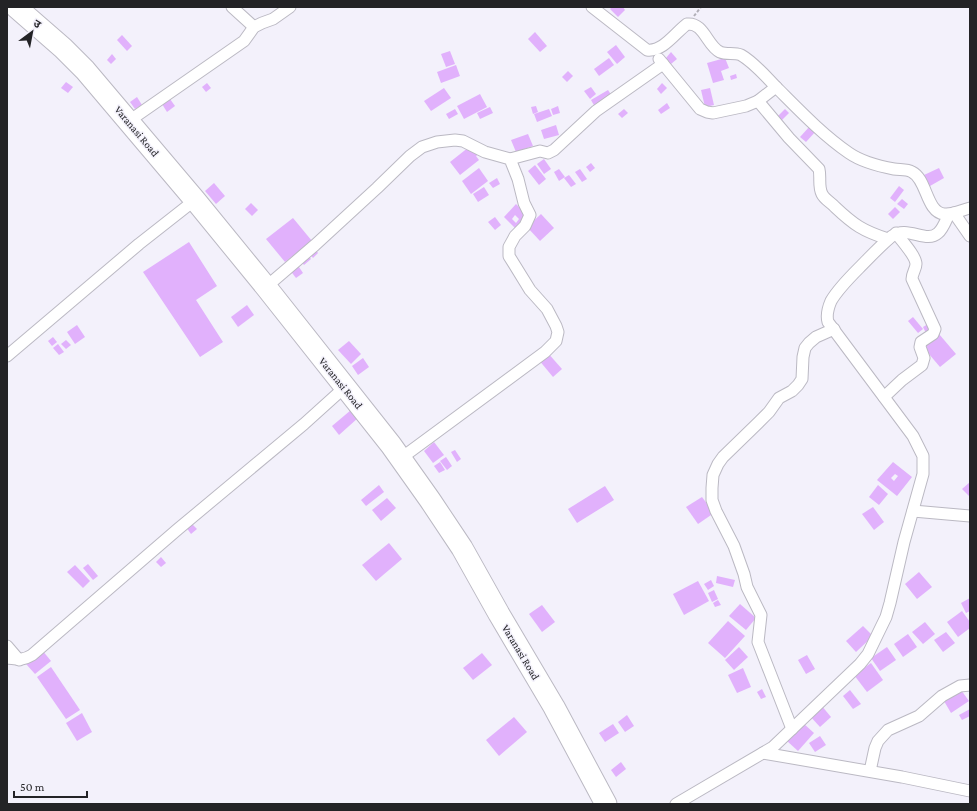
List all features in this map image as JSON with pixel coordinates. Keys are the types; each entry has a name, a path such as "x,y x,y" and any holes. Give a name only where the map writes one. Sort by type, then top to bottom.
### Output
{"highway":[{"name":"Varanasi Road","path":"16,7 74,59 129,121 266,287 400,459 462,548 499,614 554,706 606,804"}],"street":[{"path":"232,7 254,27"},
{"path":"129,121 244,41 254,27 273,19 290,7"},
{"path":"592,7 642,48 652,51 704,111 713,113 740,108 758,101 776,87"},
{"path":"652,51 662,46 687,24 696,25 715,49 720,52 741,55 753,64 811,121 848,153 864,161 888,168 912,172 918,176 930,203 944,214 970,208"},
{"path":"266,287 316,245 410,156 422,147 437,142 455,140 463,141 485,152 510,159 554,150 596,111 663,64"},
{"path":"758,101 789,138 819,169 820,189 823,196 862,230 892,236 914,256 916,266 912,274 912,279 935,330 934,334 921,342 920,347 924,358 922,365 902,380 884,398"},
{"path":"400,459 545,352 558,337 556,326 551,317 530,290 509,256 509,247 515,236 525,226 530,215 524,203 518,179 510,159"},
{"path":"7,356 139,244 195,200"},
{"path":"676,804 763,753 780,741 860,664 873,646 886,617 890,603 923,474 923,456 913,436 827,318 832,300 848,280 892,236 901,232 924,236 934,236 940,230 951,213"},
{"path":"951,213 970,236"},
{"path":"792,729 758,642 761,615 746,587 744,574 736,552 714,506 712,500 712,482 713,475 718,464 726,453 758,423 779,398 792,391 798,385 802,379 805,348 816,337 834,329"},
{"path":"7,658 25,660 32,655 178,529 304,424 344,387"},
{"path":"913,511 970,516"},
{"path":"7,646 19,660"},
{"path":"870,772 875,748 878,741 888,730 919,716 942,696 950,693 960,686 970,685"},
{"path":"763,753 970,791"}],"building":[{"path":"612,7 623,7 625,10 618,17 610,9"},
{"path":"535,32 547,46 540,52 528,39"},
{"path":"122,35 132,46 127,51 117,40"},
{"path":"616,45 625,57 617,64 607,52"},
{"path":"450,51 455,64 446,67 441,54"},
{"path":"671,52 677,59 671,64 666,58"},
{"path":"112,54 116,59 111,64 107,60"},
{"path":"609,58 614,65 599,76 594,69"},
{"path":"725,58 729,68 721,71 724,80 713,83 707,63"},
{"path":"456,65 460,76 441,83 437,72"},
{"path":"568,71 573,76 567,82 562,77"},
{"path":"736,74 737,78 731,80 730,76"},
{"path":"66,82 73,87 68,93 61,88"},
{"path":"207,83 211,88 206,92 202,87"},
{"path":"662,83 667,88 661,94 657,89"},
{"path":"591,87 596,94 590,99 584,91"},
{"path":"444,88 451,98 431,111 424,101"},
{"path":"710,88 714,105 705,107 701,90"},
{"path":"608,90 612,96 595,107 591,100"},
{"path":"480,94 487,107 464,119 457,106"},
{"path":"137,97 142,105 135,109 130,102"},
{"path":"170,99 175,106 167,112 162,104"},
{"path":"667,103 670,108 661,114 658,110"},
{"path":"536,106 538,112 533,114 531,107"},
{"path":"558,106 560,113 553,115 551,109"},
{"path":"490,107 493,113 480,119 477,113"},
{"path":"455,109 458,114 449,119 446,114"},
{"path":"549,109 552,116 537,122 534,114"},
{"path":"624,109 628,113 622,118 618,114"},
{"path":"785,109 789,113 781,121 777,117"},
{"path":"556,125 559,135 544,139 541,130"},
{"path":"810,126 816,131 806,142 800,137"},
{"path":"528,134 533,146 516,152 511,140"},
{"path":"469,147 479,154 476,156 479,160 460,175 450,162"},
{"path":"544,159 551,169 544,174 537,164"},
{"path":"591,163 595,168 590,172 586,167"},
{"path":"535,165 546,179 539,185 528,171"},
{"path":"479,168 488,181 471,194 462,181"},
{"path":"939,168 944,178 930,186 924,175"},
{"path":"559,169 565,177 559,181 554,172"},
{"path":"580,169 587,179 582,182 575,172"},
{"path":"569,175 576,184 571,187 564,178"},
{"path":"497,178 500,184 493,188 489,183"},
{"path":"214,183 225,196 216,204 205,191"},
{"path":"899,186 904,190 895,202 890,198"},
{"path":"484,187 489,195 478,202 473,194"},
{"path":"902,199 908,204 904,209 897,204"},
{"path":"251,203 258,210 252,216 245,209"},
{"path":"516,204 527,215 515,228 504,217","holes":["515,215 519,219 516,223 512,219"]},
{"path":"895,207 900,212 893,219 888,214"},
{"path":"541,214 554,228 540,241 527,227"},
{"path":"495,217 501,225 495,230 488,222"},
{"path":"293,218 312,241 285,262 266,239"},
{"path":"189,242 217,286 196,300 223,342 200,357 143,272"},
{"path":"315,249 318,253 313,258 309,253"},
{"path":"307,254 311,259 304,265 300,260"},
{"path":"297,264 303,273 296,278 289,269"},
{"path":"247,305 254,315 238,327 231,317"},
{"path":"913,317 923,329 918,333 908,321"},
{"path":"928,324 932,329 926,333 923,327"},
{"path":"77,325 85,337 75,344 67,332"},
{"path":"939,334 956,354 940,367 923,347"},
{"path":"53,337 57,342 52,346 48,341"},
{"path":"66,340 71,345 66,349 61,344"},
{"path":"349,341 361,354 351,364 338,350"},
{"path":"58,344 64,352 59,355 53,348"},
{"path":"547,352 562,369 553,377 538,359"},
{"path":"363,358 369,367 358,375 352,366"},
{"path":"351,410 358,418 339,435 332,426"},
{"path":"434,442 444,455 433,463 424,451"},
{"path":"455,450 461,459 457,462 451,452"},
{"path":"446,457 452,466 447,470 440,461"},
{"path":"440,462 445,470 439,473 434,466"},
{"path":"893,462 912,477 897,496 877,480","holes":["895,474 898,476 894,481 891,478"]},
{"path":"970,482 970,497 962,489"},
{"path":"379,485 384,492 366,506 361,500"},
{"path":"878,485 888,494 879,505 869,497"},
{"path":"605,486 614,500 577,523 568,509"},
{"path":"702,497 714,513 698,524 686,507"},
{"path":"387,498 396,508 381,521 372,510"},
{"path":"873,507 884,522 874,530 862,514"},
{"path":"191,523 197,529 191,534 186,527"},
{"path":"389,543 402,559 376,581 362,565"},
{"path":"161,557 166,563 161,567 156,562"},
{"path":"88,564 98,576 93,580 83,568"},
{"path":"75,565 90,581 83,588 67,572"},
{"path":"919,572 932,587 917,599 905,584"},
{"path":"717,576 735,580 733,587 716,583"},
{"path":"711,580 714,586 708,590 704,584"},
{"path":"698,581 709,601 684,615 673,594"},
{"path":"714,590 718,599 712,602 708,593"},
{"path":"970,598 970,611 966,613 961,603"},
{"path":"718,600 721,605 715,607 713,603"},
{"path":"740,604 756,618 746,630 729,616"},
{"path":"542,605 555,622 542,632 529,614"},
{"path":"962,611 970,622 970,628 958,637 947,622"},
{"path":"728,621 745,636 725,658 708,643"},
{"path":"925,622 935,634 923,644 912,632"},
{"path":"863,626 873,636 856,652 846,641"},
{"path":"946,632 955,643 943,652 934,640"},
{"path":"908,634 917,647 903,657 894,644"},
{"path":"739,647 748,657 734,670 725,660"},
{"path":"887,647 896,660 880,671 871,658"},
{"path":"42,650 51,661 35,674 26,664"},
{"path":"482,653 492,665 473,680 463,668"},
{"path":"807,655 815,669 806,674 798,660"},
{"path":"871,663 883,680 867,692 854,675"},
{"path":"51,667 80,710 66,719 37,677"},
{"path":"743,668 751,687 737,693 728,675"},
{"path":"762,689 766,697 761,699 757,692"},
{"path":"850,690 861,704 853,709 843,696"},
{"path":"961,690 969,701 951,713 944,701"},
{"path":"821,705 831,717 820,727 809,715"},
{"path":"970,709 970,716 962,720 959,715"},
{"path":"82,713 92,732 77,741 66,723"},
{"path":"627,715 634,726 625,732 618,722"},
{"path":"514,717 527,732 499,756 486,740"},
{"path":"803,723 814,733 798,751 787,741"},
{"path":"613,724 619,733 605,742 599,733"},
{"path":"820,736 826,745 815,752 809,743"},
{"path":"621,762 626,769 616,777 611,770"}]}
